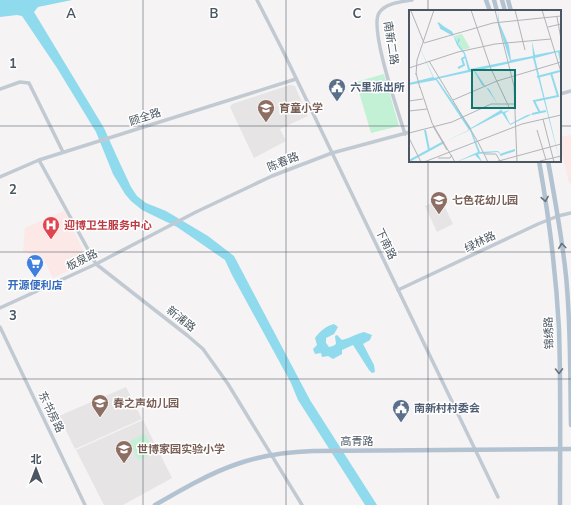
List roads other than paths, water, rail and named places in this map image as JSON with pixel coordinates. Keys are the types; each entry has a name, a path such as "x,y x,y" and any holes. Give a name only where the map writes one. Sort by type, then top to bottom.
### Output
{"main road":[{"path":"486,0 490,10"},
{"path":"494,0 497,10"},
{"path":"502,0 505,10"},
{"path":"508,0 511,10"},
{"name":"锦绣路","path":"539,162 549,219 559,330 560,505"},
{"name":"锦绣路","path":"548,162 558,216 566,276 570,332 571,425"},
{"name":"高青路","path":"154,505 198,481 224,469 248,460 272,455 326,451 571,449"}],"street":[{"name":"下南路","path":"257,0 498,497"},
{"name":"南新二路","path":"405,134 382,55 377,22 378,14 384,7 412,0"},
{"name":"顾全路","path":"0,177 39,160 296,78"},
{"path":"0,89 20,82 29,82 63,152"},
{"path":"561,94 571,92"},
{"name":"陈春路","path":"170,225 272,176 332,152 409,132"},
{"name":"新浦路","path":"39,160 96,264 203,349 228,384 302,505"},
{"name":"绿林路","path":"398,290 549,219 571,213"},
{"name":"板泉路","path":"0,308 96,264 170,225"},
{"name":"东书房路","path":"0,327 85,505"}],"water":[{"path":"0,0 72,0 38,7 34,12 104,128 131,187 137,196 146,203 166,211 208,236 234,256 310,400 377,505 365,505 298,400 291,383 225,260 177,227 142,210 131,201 113,174 96,132 57,68 22,16 17,15 0,17"},
{"path":"334,324 338,327 334,334 326,338 326,343 329,347 336,344 335,336 337,335 342,340 364,332 372,335 370,340 363,344 374,365 375,372 372,373 369,370 353,345 342,350 342,354 333,359 328,356 322,357 321,353 315,354 313,349 317,345 315,338 323,329"}],"place":[{"name":"六里派出所","path":"337,102"},
{"name":"育童小学","path":"266,123"},
{"name":"七色花幼儿园","path":"439,215"},
{"name":"迎博卫生服务中心","path":"51,240"},
{"name":"开源便利店","path":"35,278"},
{"name":"春之声幼儿园","path":"100,418"},
{"name":"南新村村委会","path":"401,423"},
{"name":"世博家园实验小学","path":"124,464"}]}
